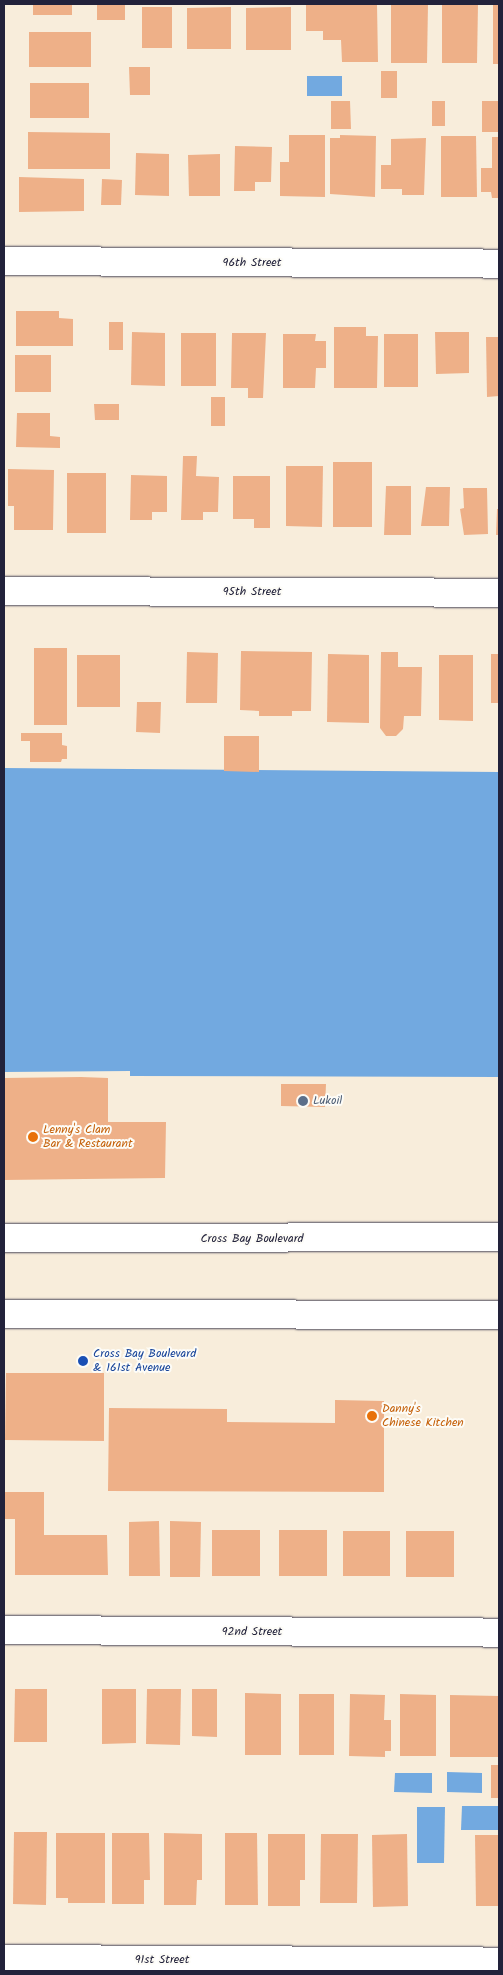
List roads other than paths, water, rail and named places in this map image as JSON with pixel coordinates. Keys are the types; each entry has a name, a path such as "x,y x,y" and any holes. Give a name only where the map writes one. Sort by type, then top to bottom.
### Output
{"street":[{"name":"96th Street","path":"4,261 499,264"},
{"name":"95th Street","path":"4,591 499,593"},
{"name":"Cross Bay Boulevard","path":"4,1238 499,1237"},
{"path":"4,1314 499,1315"},
{"name":"92nd Street","path":"4,1630 499,1633"},
{"name":"91st Street","path":"4,1959 499,1962"}],"water":[{"path":"307,76 342,76 342,96 307,96"},
{"path":"4,768 499,772 499,1077 130,1076 130,1071 4,1072"},
{"path":"447,1772 482,1773 482,1793 447,1792"},
{"path":"395,1773 432,1773 432,1793 394,1792"},
{"path":"462,1806 499,1806 499,1830 461,1830"},
{"path":"417,1807 445,1807 444,1863 417,1863"}],"place":[{"name":"Lukoil","path":"303,1101"},
{"name":"Lenny's Clam Bar & Restaurant","path":"33,1137"},
{"name":"Cross Bay Boulevard & 161st Avenue","path":"83,1361"},
{"name":"Danny's Chinese Kitchen","path":"372,1416"}]}
